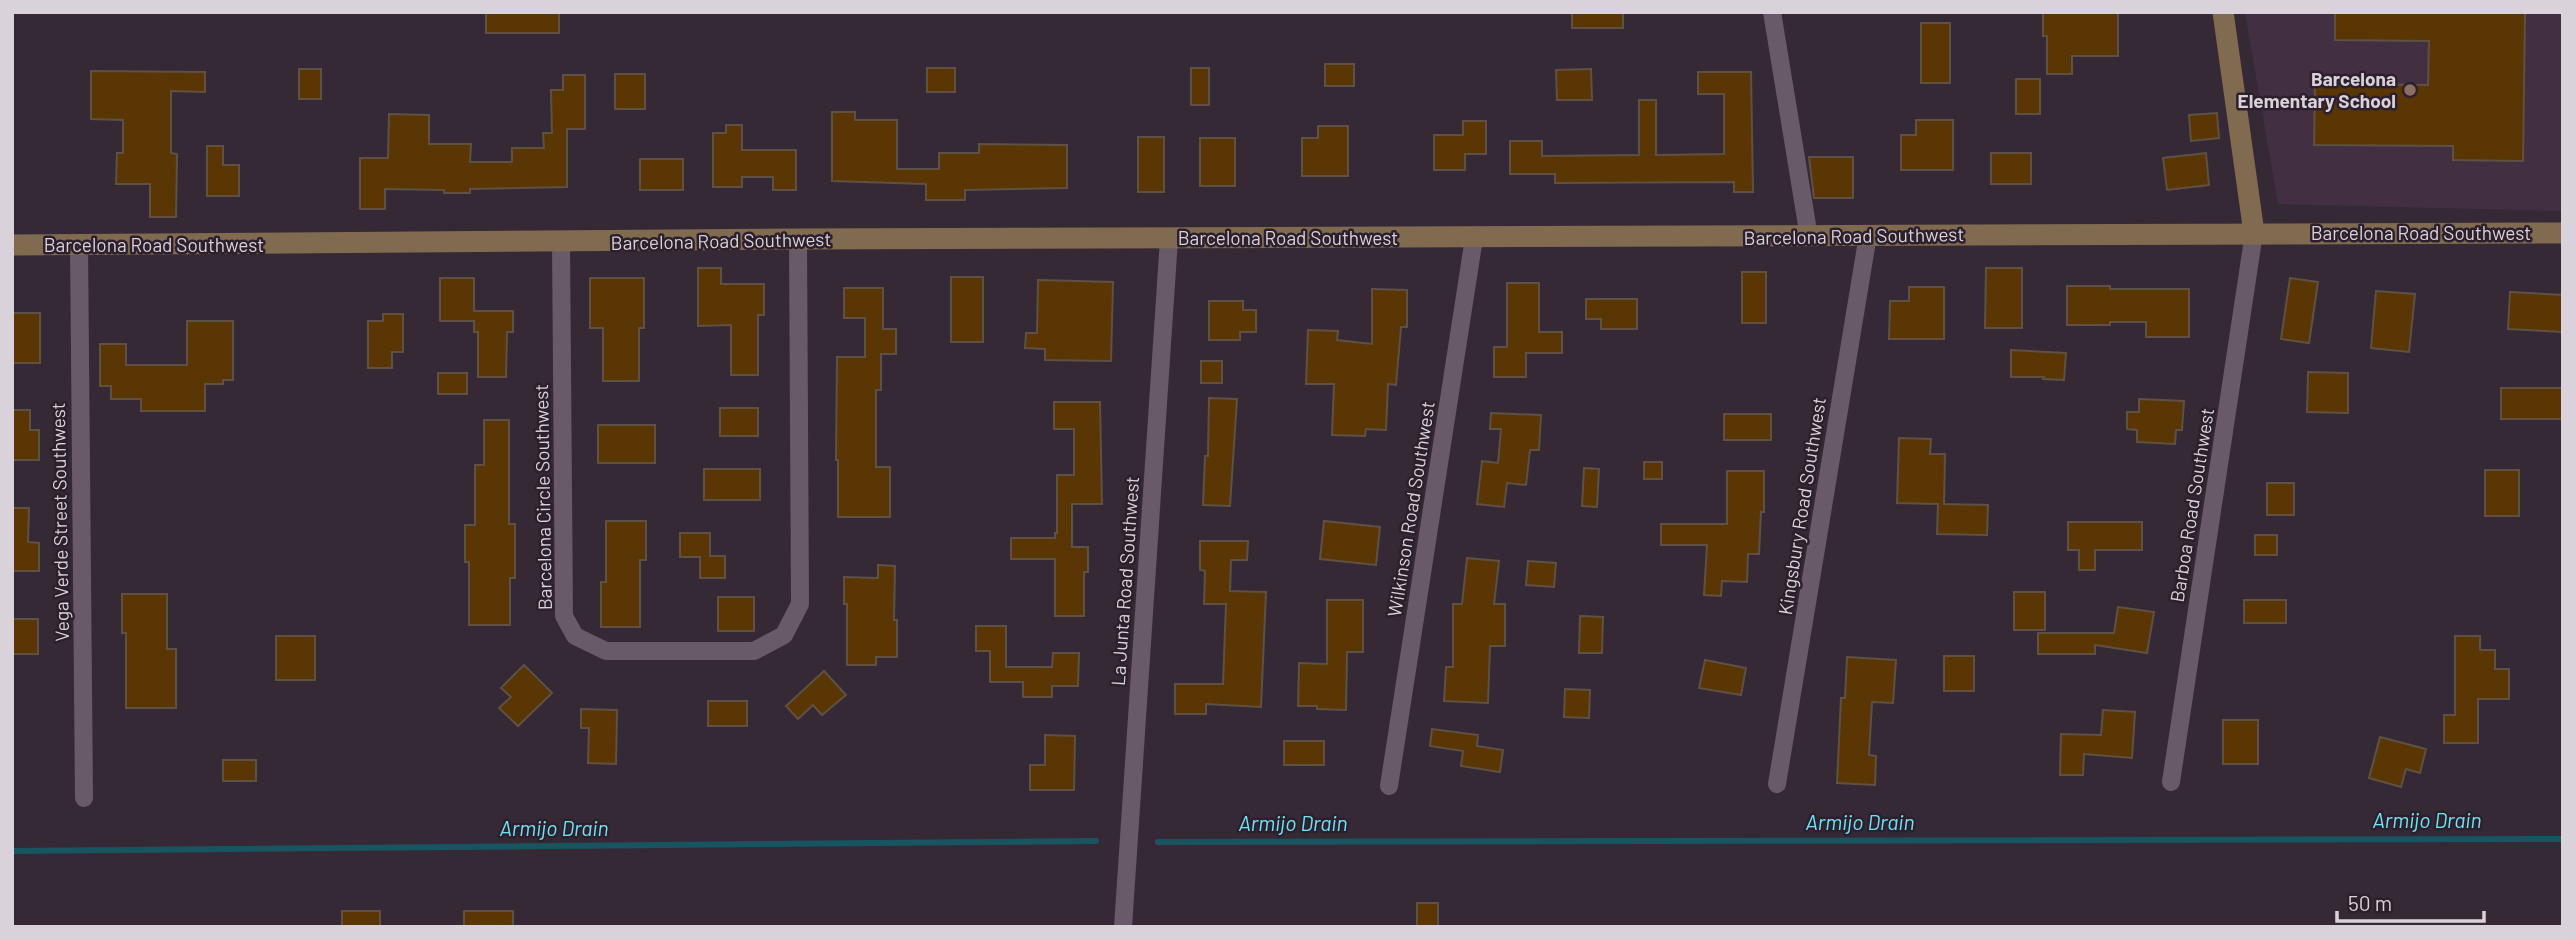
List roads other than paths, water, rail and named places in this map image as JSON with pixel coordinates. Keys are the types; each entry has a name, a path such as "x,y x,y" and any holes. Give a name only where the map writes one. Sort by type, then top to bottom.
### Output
{"street":[{"path":"1772,12 1809,237"},
{"path":"2222,12 2255,233"},
{"name":"Barboa Road Southwest","path":"2171,782 2255,233"},
{"name":"Barcelona Road Southwest","path":"12,245 561,243 798,239 2563,233"},
{"name":"Kingsbury Road Southwest","path":"1777,784 1868,235"},
{"name":"Wilkinson Road Southwest","path":"1389,786 1474,238"},
{"name":"Barcelona Circle Southwest","path":"561,243 565,616 575,636 606,651 754,650 784,635 800,604 798,239"},
{"name":"La Junta Road Southwest","path":"1123,927 1169,239"},
{"name":"Vega Verde Street Southwest","path":"79,245 84,799"}],"waterway":[{"name":"Armijo Drain","path":"1158,842 2563,839"},
{"name":"Armijo Drain","path":"12,851 1096,841"}],"place":[{"name":"Barcelona Elementary School","path":"2410,90"}]}
